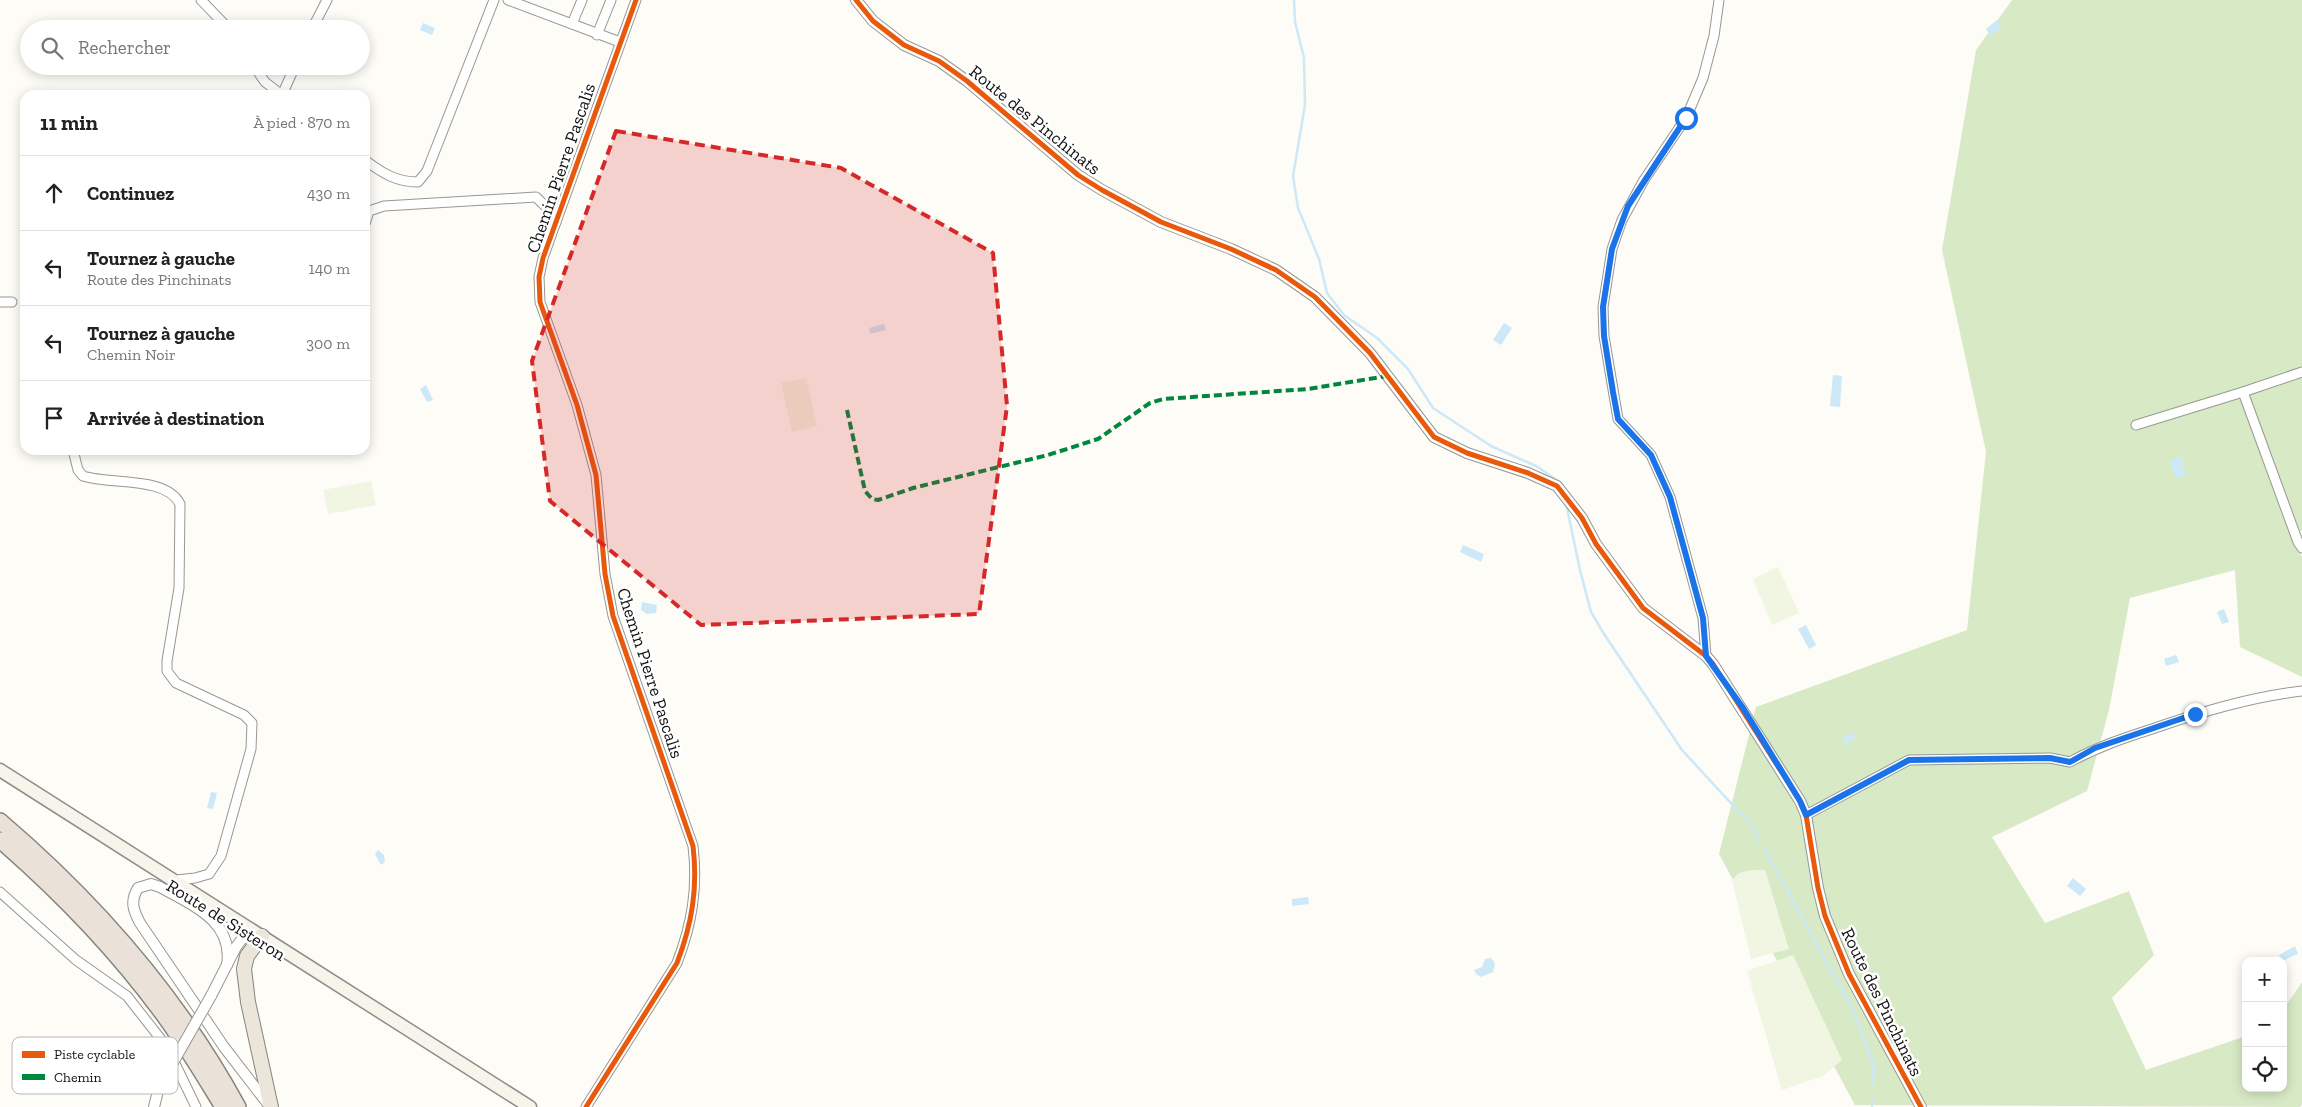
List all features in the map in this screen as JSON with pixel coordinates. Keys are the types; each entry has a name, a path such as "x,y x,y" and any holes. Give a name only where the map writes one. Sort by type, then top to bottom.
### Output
{"highway":[{"path":"0,821 36,852 88,902 146,969 174,1004 203,1046 238,1107"},
{"path":"0,840 40,874 89,924 133,975 164,1015 223,1107"},
{"path":"254,936 247,956 245,977 270,1107"}],"main road":[{"name":"Route de Sisteron","path":"0,770 115,844 176,880 254,936"},
{"name":"Route de Sisteron","path":"115,844 173,888 343,988 530,1107"}],"street":[{"path":"201,0 220,20"},
{"path":"317,20 327,0"},
{"path":"370,164 382,173 404,182 418,182 427,171 493,0"},
{"path":"508,0 597,35 620,42"},
{"path":"572,24 582,0"},
{"path":"597,35 611,0"},
{"name":"Chemin Pierre Pascalis","path":"586,1107 677,963 686,940 696,875 693,846 613,616 605,574 596,475 577,405 540,302 539,277 556,222 636,0"},
{"name":"Route des Pinchinats","path":"856,0 873,21 896,39 939,61 967,81 1078,174 1102,190 1161,222 1231,249 1276,270 1314,297 1370,353 1434,437 1467,453 1528,473 1557,486 1582,518 1596,544 1643,608 1706,656 1743,708 1800,801 1806,815 1818,888 1825,916 1849,974 1921,1107"},
{"path":"1706,656 1703,618 1670,497 1651,455 1618,419 1604,336 1603,307 1612,249 1622,220 1644,180 1686,118 1703,78 1714,36 1719,0"},
{"path":"260,75 265,82 275,90"},
{"path":"284,90 291,75"},
{"path":"370,211 384,206 536,197 547,208 556,222"},
{"path":"0,302 12,302"},
{"path":"2136,425 2302,372"},
{"path":"2243,392 2298,542 2302,548"},
{"path":"74,455 78,470 83,476 163,488 176,496 180,504 179,588 167,671 176,683 244,715 252,723 251,749 221,856 209,874 176,880"},
{"path":"1806,815 1909,760 2050,758 2070,762 2095,748 2195,714 2268,695 2302,691"},
{"path":"227,965 228,941 216,923 160,887 151,884 138,888 133,896 133,906 140,923 224,1047 270,1107"},
{"path":"0,892 76,960 127,996 159,1037"},
{"path":"178,1054 227,965 254,936"},
{"path":"178,1070 196,1107"},
{"path":"154,1107 157,1094"}],"highlighted area":[{"path":"616,131 841,168 993,253 1007,406 979,614 701,625 550,501 532,361"}],"green space":[{"path":"2012,0 2302,0 2302,530 2291,538 2302,557 2302,677 2240,647 2235,570 2130,598 2109,710 2087,791 1992,837 2045,923 2129,891 2154,955 2112,998 2146,1070 2242,1037 2242,1092 2287,1092 2287,1004 2302,982 2302,1105 2300,1107 1855,1105 1719,854 1756,707 1967,630 1986,452 1942,250 1976,50"},
{"path":"806,378 817,426 792,432 781,383"},
{"path":"371,481 376,505 328,514 323,490"},
{"path":"1778,567 1799,613 1772,625 1753,579"},
{"path":"1765,870 1789,949 1751,959 1732,880 1739,873"},
{"path":"1793,955 1842,1060 1823,1076 1782,1090 1747,971"}],"water":[{"path":"1997,20 2002,27 1990,36 1986,29"},
{"path":"423,23 435,28 432,35 420,30"},
{"path":"1504,323 1512,328 1501,345 1493,340"},
{"path":"884,324 886,330 870,334 869,328"},
{"path":"1833,375 1842,376 1840,407 1830,406"},
{"path":"426,385 433,400 427,402 420,389"},
{"path":"2181,456 2183,460 2181,462 2186,475 2176,478 2170,461"},
{"path":"1463,545 1484,554 1481,562 1460,552"},
{"path":"642,602 657,605 656,613 647,614 641,610"},
{"path":"2224,609 2229,622 2222,624 2217,612"},
{"path":"1806,625 1816,645 1809,649 1798,629"},
{"path":"2176,655 2179,662 2166,666 2164,659"},
{"path":"1852,732 1856,737 1844,745 1842,740"},
{"path":"211,792 217,793 213,809 207,808"},
{"path":"378,850 384,855 385,862 381,865 375,854"},
{"path":"2073,878 2086,889 2080,896 2067,886"},
{"path":"1308,897 1309,904 1292,906 1292,899"},
{"path":"2295,946 2298,954 2287,959 2287,957 2280,957 2279,955"},
{"path":"1491,958 1495,963 1493,972 1481,977 1476,974 1474,970 1482,967 1485,959"}],"waterway":[{"path":"1294,0 1295,22 1304,58 1305,105 1293,176 1298,208 1319,259 1327,293 1344,315 1377,338 1408,369 1433,408 1491,446 1536,466 1561,483"},
{"path":"1566,503 1591,612 1682,750 1751,825 1759,839"},
{"path":"1765,850 1853,1010 1874,1065 1873,1085"},
{"path":"1872,1100 1872,1107"}],"marked path":[{"path":"847,410 865,491 872,499 878,500 913,488 1048,455 1098,439 1150,403 1163,399 1308,389 1387,376"}],"cycle path":[{"path":"586,1107 677,963 690,920 695,877 693,846 613,616 605,574 596,475 577,405 540,302 539,277 543,258 636,0"},
{"path":"856,0 873,21 904,45 939,61 967,81 1078,175 1161,222 1231,249 1276,270 1315,297 1370,353 1434,437 1467,453 1528,473 1557,486 1582,518 1596,544 1643,608 1706,656 1713,664 1800,801 1806,815 1818,888 1825,916 1849,974 1921,1107"}],"route":[{"path":"1686,118 1628,206 1612,249 1603,307 1604,336 1613,392 1618,419 1651,455 1670,497 1703,618 1706,656 1743,708 1800,801 1806,815 1909,760 2050,758 2070,762 2095,748 2195,714"}]}
